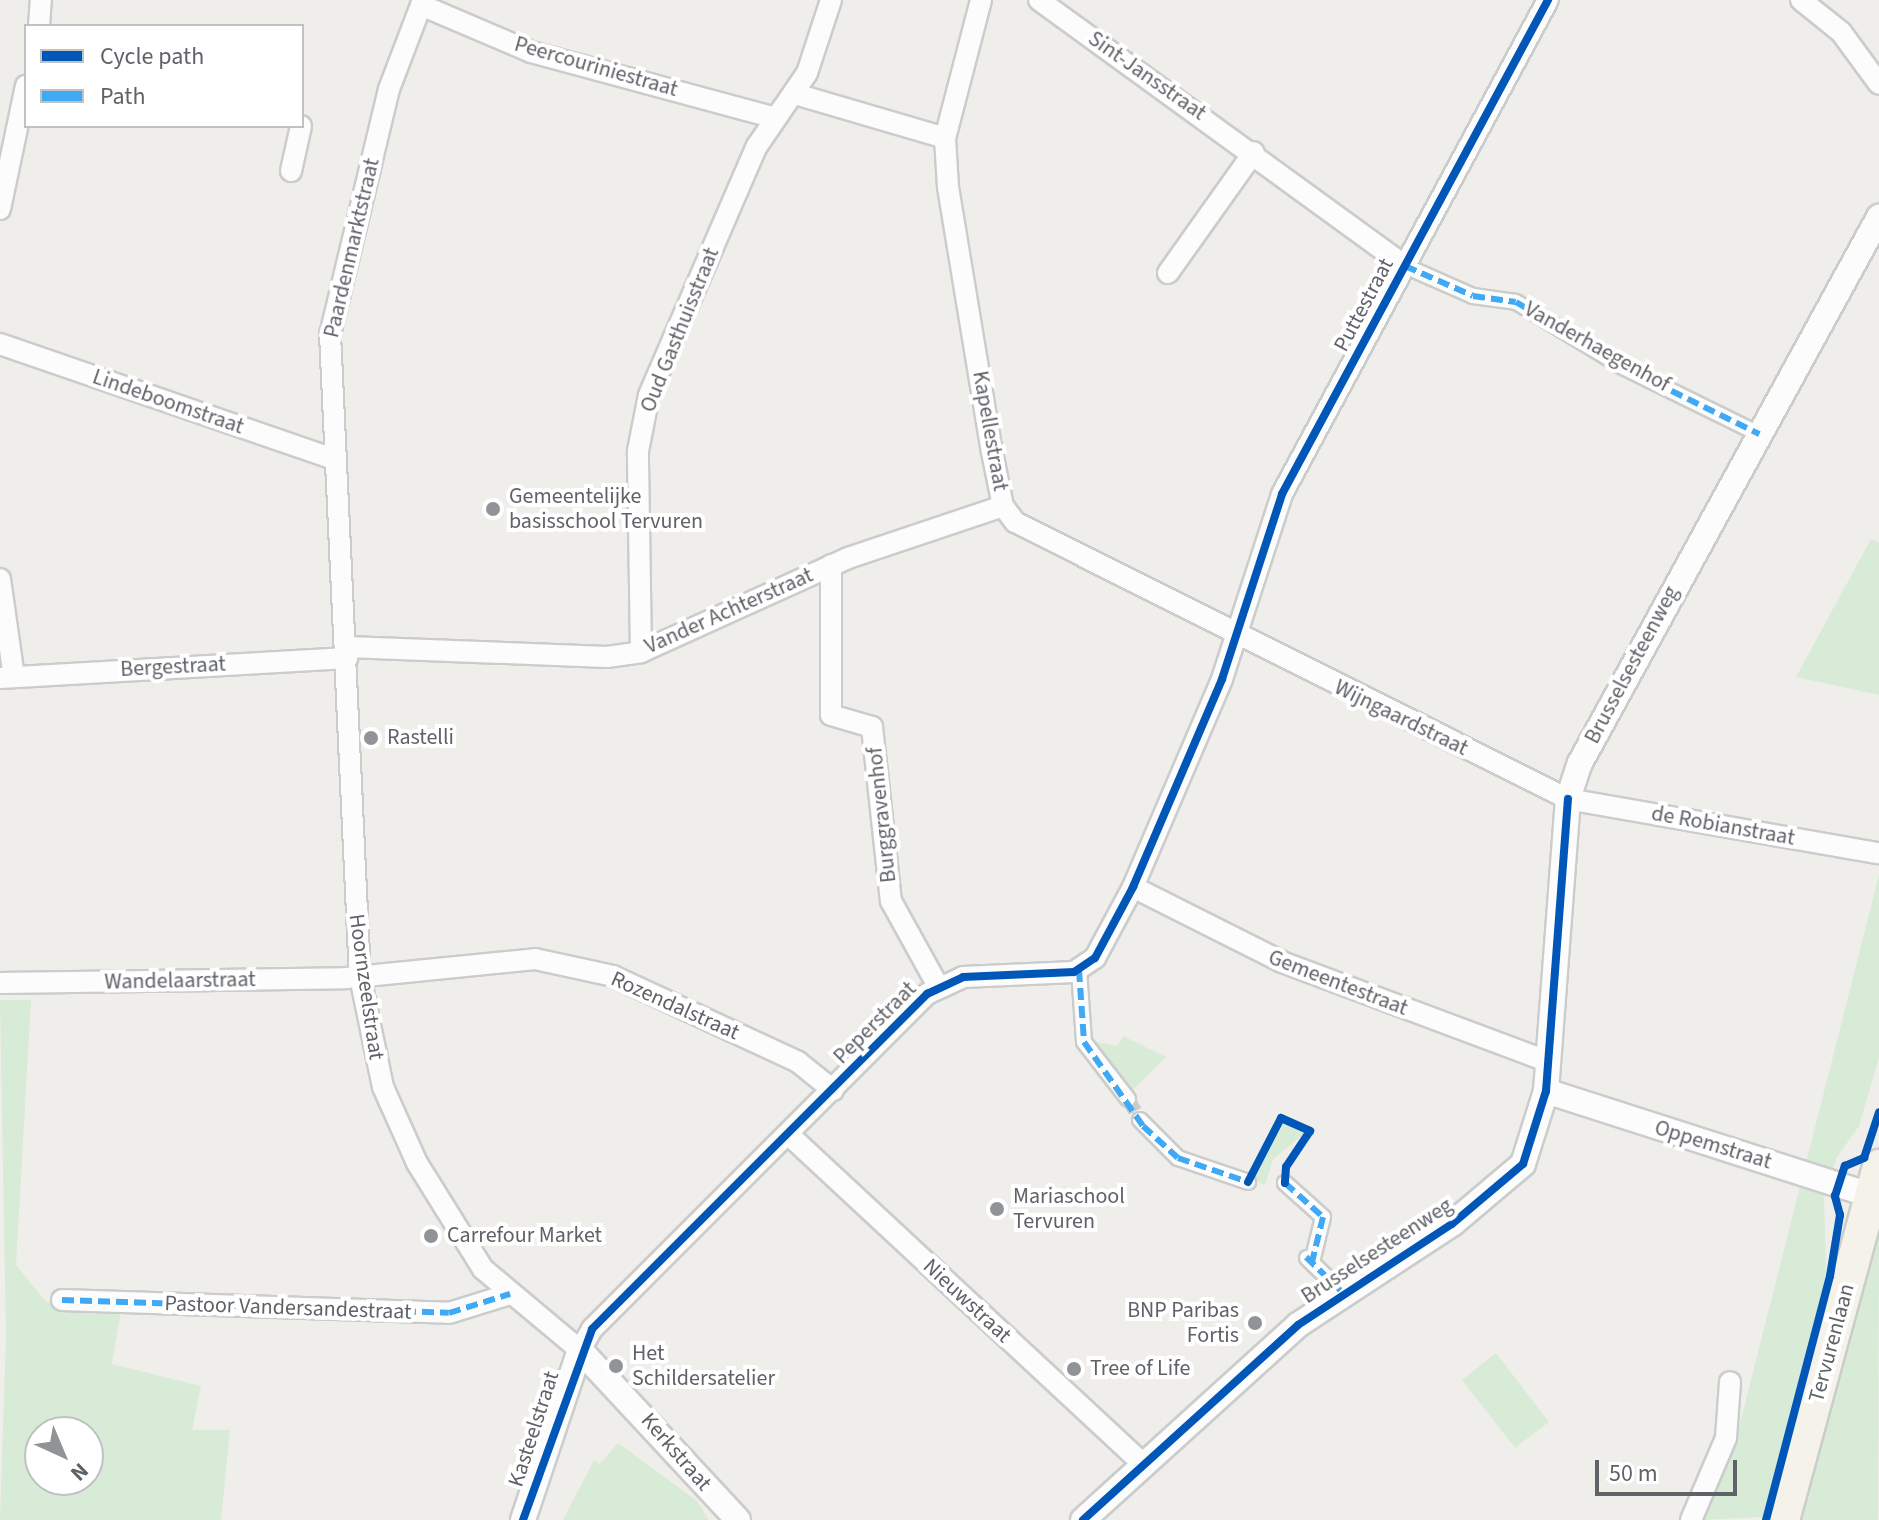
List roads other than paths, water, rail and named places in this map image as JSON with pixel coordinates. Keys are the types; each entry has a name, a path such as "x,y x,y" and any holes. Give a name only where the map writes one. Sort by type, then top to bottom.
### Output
{"main road":[{"name":"Tervurenlaan","path":"1783,1520 1877,1187"}],"street":[{"path":"39,24 41,0"},
{"path":"775,118 795,94 831,0"},
{"name":"Kapellestraat","path":"981,0 945,138 951,212 1003,506 1015,522 1235,638"},
{"name":"Sint-Jansstraat","path":"1039,0 1254,152 1405,266"},
{"name":"Puttestraat","path":"1235,638 1282,494 1548,0"},
{"path":"1801,0 1841,32 1879,84"},
{"name":"Peercouriniestraat","path":"422,3 531,52 775,118"},
{"name":"Paardenmarktstraat","path":"347,652 330,334 389,89 422,3"},
{"path":"795,94 945,138"},
{"path":"0,209 24,95"},
{"name":"Oud Gasthuisstraat","path":"641,652 638,451 649,395 775,118"},
{"path":"291,171 301,128"},
{"path":"1168,273 1254,152"},
{"name":"Brusselsesteenweg","path":"1083,1520 1288,1332 1505,1185 1529,1151 1546,1091 1568,799 1616,691 1879,217"},
{"name":"Vanderhaegenhof","path":"1405,266 1473,296 1516,302 1623,367 1759,434"},
{"name":"Lindeboomstraat","path":"0,344 336,460"},
{"name":"Vander Achterstraat","path":"347,652 591,657 641,652 831,565 1003,506"},
{"name":"Burggravenhof","path":"831,565 831,715 872,727 891,901 938,986"},
{"path":"0,579 7,677"},
{"path":"1128,1099 1084,1042 1079,970 1095,958 1133,887 1235,638"},
{"name":"Wijngaardstraat","path":"1235,638 1568,799"},
{"name":"Bergestraat","path":"7,677 347,652"},
{"name":"Hoornzeelstraat","path":"347,652 360,977 376,1065 396,1120 483,1269 580,1350"},
{"name":"de Robianstraat","path":"1568,799 1879,853"},
{"name":"Gemeentestraat","path":"1133,887 1282,962 1549,1062"},
{"name":"Rozendalstraat","path":"360,977 520,958 586,969 771,1048 833,1090"},
{"name":"Peperstraat","path":"580,1350 592,1329 938,986 963,977 1079,970"},
{"name":"Wandelaarstraat","path":"0,983 360,977"},
{"name":"Oppemstraat","path":"1546,1091 1877,1187"},
{"path":"1140,1120 1178,1158 1248,1182"},
{"name":"Nieuwstraat","path":"789,1135 1145,1466"},
{"path":"1285,1183 1323,1217 1309,1260 1344,1294"},
{"name":"Pastoor Vandersandestraat","path":"62,1300 449,1313 510,1294"},
{"name":"Kasteelstraat","path":"523,1520 580,1350"},
{"name":"Kerkstraat","path":"580,1350 738,1520"},
{"path":"1691,1520 1726,1438 1730,1382"}],"tunnel":[{"path":"1128,1099 1140,1120"}],"place":[{"name":"Gemeentelijke basisschool Tervuren","path":"493,509"},
{"name":"Rastelli","path":"371,738"},
{"name":"Mariaschool Tervuren","path":"997,1209"},
{"name":"Carrefour Market","path":"431,1236"},
{"name":"BNP Paribas Fortis","path":"1255,1323"},
{"name":"Het Schildersatelier","path":"616,1366"},
{"name":"Tree of Life","path":"1074,1369"}]}
